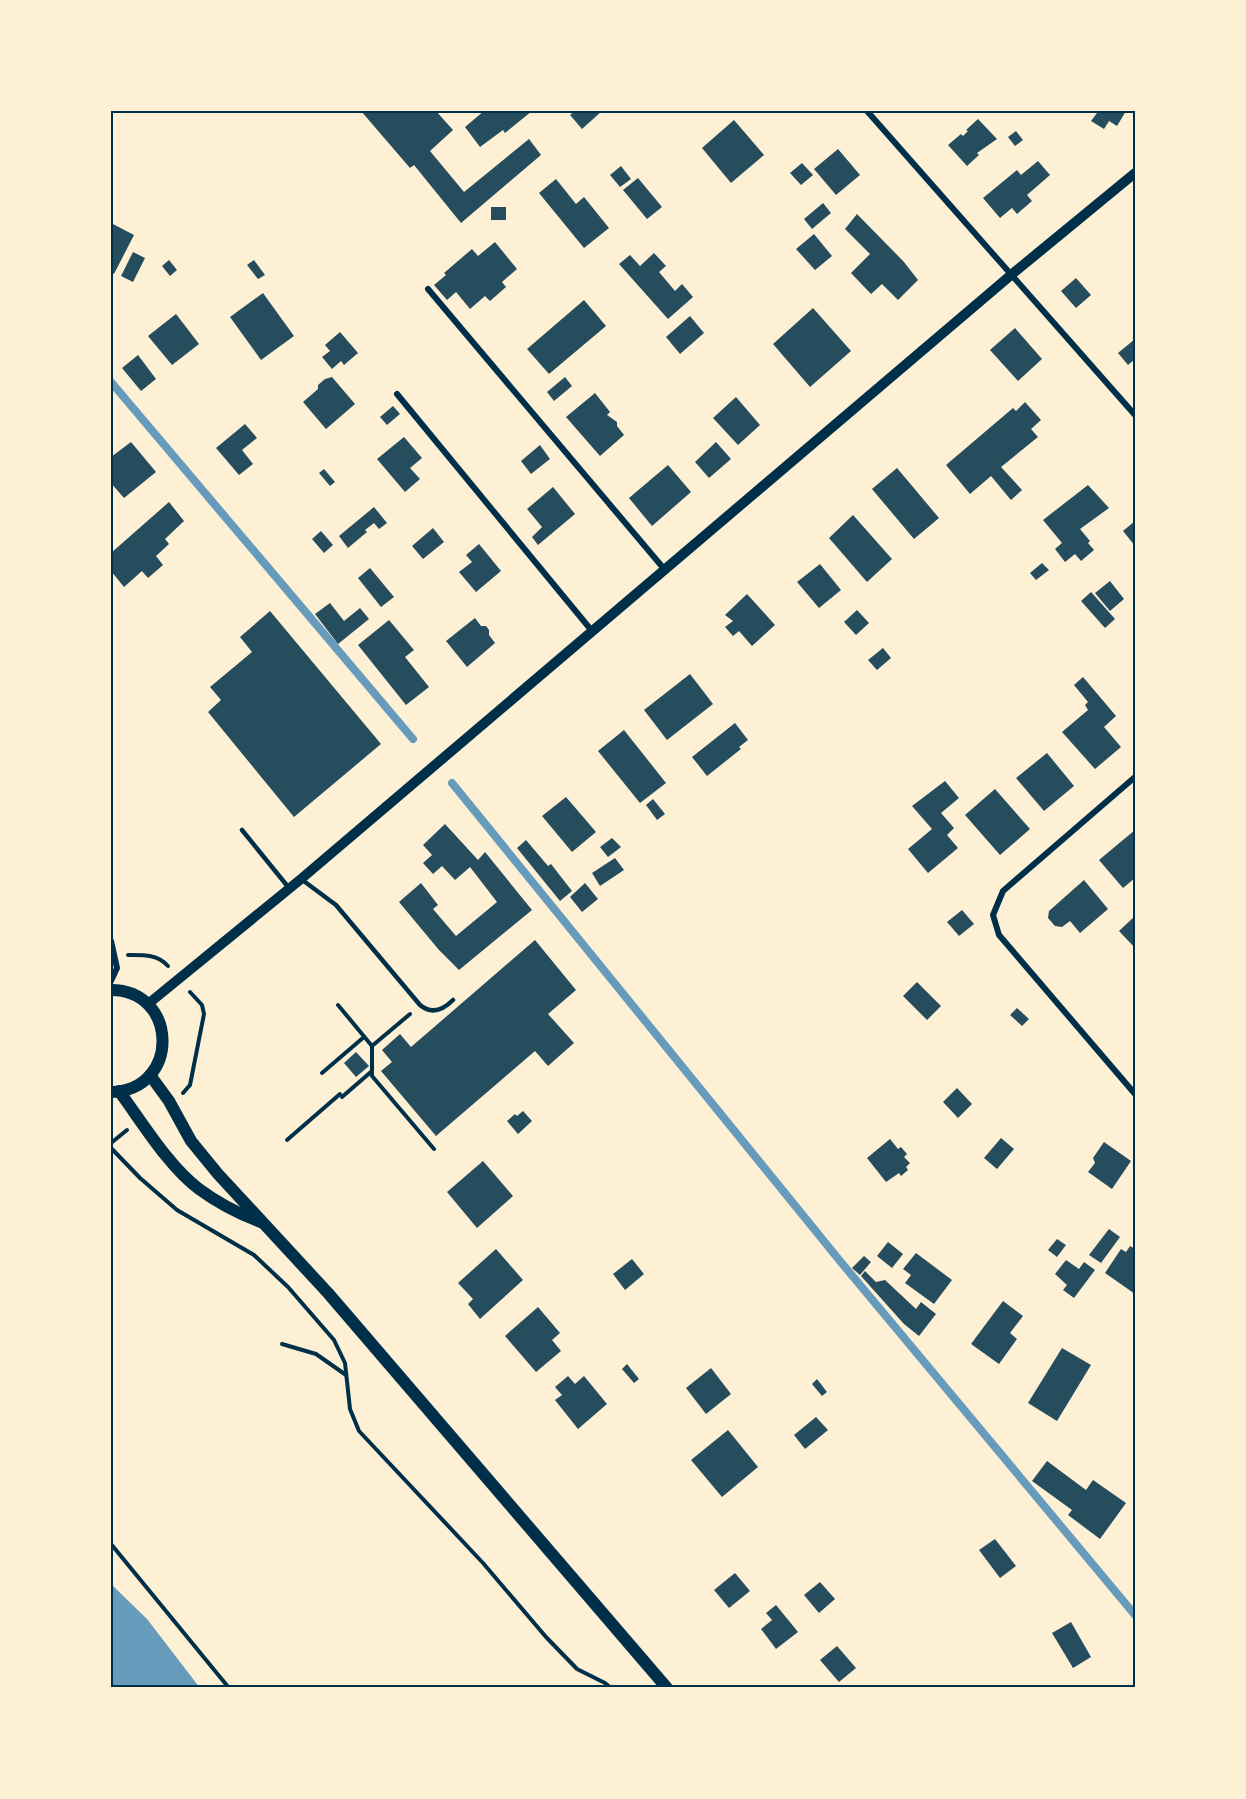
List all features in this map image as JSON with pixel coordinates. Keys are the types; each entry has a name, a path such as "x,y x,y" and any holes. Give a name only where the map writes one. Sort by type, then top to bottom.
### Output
{"main road":[{"path":"111,990 129,993 148,1004 161,1026 163,1039 158,1064 150,1075 136,1086 115,1092 177,1169 198,1188 231,1209 265,1224"},
{"path":"150,1075 169,1101 191,1141 218,1174 328,1293 667,1688"}],"street":[{"path":"867,111 1135,415"},
{"path":"148,1004 301,879 1011,275 1135,174"},
{"path":"428,289 665,570"},
{"path":"398,394 592,631"},
{"path":"1135,777 1003,891 993,915 999,935 1135,1094"},
{"path":"111,941 117,968 111,981"}],"lane":[{"path":"242,830 289,888"},
{"path":"301,879 336,905 426,1010 437,1011 453,1000"}],"path":[{"path":"338,1005 372,1046 372,1076 434,1149"},
{"path":"372,1046 420,1005"},
{"path":"322,1073 364,1037"},
{"path":"287,1140 372,1070"},
{"path":"111,1148 140,1178 177,1210 254,1256 288,1287 334,1340 345,1363 350,1409 359,1431 483,1563 546,1637 577,1668 611,1688"},
{"path":"282,1344 316,1354 346,1375"},
{"path":"111,1544 229,1688"}],"water":[{"path":"111,1584 147,1619 200,1688 111,1688"}],"building":[{"path":"361,111 436,111 453,130 430,151 464,192 529,139 541,155 461,223 414,165 410,168"},
{"path":"484,111 532,111 505,133 503,130 480,147 465,127"},
{"path":"575,111 602,111 582,129 570,115"},
{"path":"1094,111 1126,111 1117,126 1109,121 1104,129 1091,121 1097,113"},
{"path":"978,119 997,139 977,153 979,155 967,166 948,145 961,134 963,136"},
{"path":"734,120 764,155 731,183 702,148"},
{"path":"1016,131 1023,140 1015,146 1008,137"},
{"path":"838,149 860,175 836,195 814,169"},
{"path":"1038,161 1050,175 1027,195 1032,201 1017,214 1012,208 1000,218 983,198 1017,170 1021,175"},
{"path":"802,163 813,175 801,185 790,173"},
{"path":"621,166 631,179 620,187 610,175"},
{"path":"638,178 662,207 647,219 623,190"},
{"path":"556,179 576,204 584,197 609,228 584,248 539,193"},
{"path":"823,203 831,213 812,229 804,219"},
{"path":"491,207 506,207 506,220 491,220"},
{"path":"857,214 904,262 918,280 898,300 882,284 871,294 851,273 870,254 845,229"},
{"path":"111,223 134,235 114,274 111,272"},
{"path":"814,234 832,256 815,270 796,249"},
{"path":"495,242 517,269 502,282 506,287 490,301 485,296 470,309 456,292 447,300 434,285 446,275 444,273 472,249 478,256"},
{"path":"133,252 145,258 133,282 121,276"},
{"path":"654,253 666,266 659,272 675,291 682,284 693,297 668,319 619,264 630,255 640,266"},
{"path":"169,260 177,270 170,276 162,266"},
{"path":"254,260 265,275 258,279 247,265"},
{"path":"1076,278 1091,295 1076,308 1061,291"},
{"path":"263,293 294,336 261,360 230,317"},
{"path":"584,300 606,326 549,374 527,349"},
{"path":"813,308 851,351 810,387 773,344"},
{"path":"176,314 199,344 172,365 148,336"},
{"path":"690,316 704,333 680,354 666,337"},
{"path":"1015,328 1042,359 1018,381 990,350"},
{"path":"340,332 358,353 344,365 341,361 332,369 322,357 330,351 325,345"},
{"path":"1135,339 1135,359 1128,365 1118,353"},
{"path":"138,355 156,379 141,391 122,368"},
{"path":"332,377 355,404 326,429 303,402 318,389 318,385"},
{"path":"565,377 572,386 554,401 547,392"},
{"path":"595,393 610,412 607,415 617,422 617,426 624,435 600,456 566,417"},
{"path":"736,397 760,425 738,445 713,418"},
{"path":"1025,402 1041,420 1031,429 1038,437 1001,467 1022,490 1011,500 991,476 970,494 946,465 1013,408 1016,411"},
{"path":"393,406 400,414 387,425 380,417"},
{"path":"245,424 257,438 242,450 253,464 239,475 216,448"},
{"path":"404,437 422,458 410,468 420,479 405,492 377,459"},
{"path":"131,442 156,472 124,498 111,483 111,457"},
{"path":"716,442 731,459 709,478 695,462"},
{"path":"540,445 550,459 531,474 521,461"},
{"path":"668,465 691,492 652,526 629,498"},
{"path":"897,468 939,518 914,539 872,489"},
{"path":"324,469 335,482 330,486 319,473"},
{"path":"1088,485 1109,508 1080,529 1094,550 1081,561 1075,554 1065,562 1055,549 1062,543 1043,520"},
{"path":"553,487 575,514 538,545 532,537 542,527 527,509"},
{"path":"169,502 184,521 165,539 169,544 156,556 163,565 148,578 142,571 124,587 111,571 111,553"},
{"path":"374,507 387,523 379,529 374,523 348,548 339,536"},
{"path":"853,515 892,559 867,582 829,538"},
{"path":"1135,521 1135,546 1123,531"},
{"path":"433,528 444,542 423,559 412,546"},
{"path":"321,531 333,545 324,553 312,539"},
{"path":"479,544 501,571 476,592 459,572 472,562 466,555"},
{"path":"1042,563 1049,570 1036,580 1030,573"},
{"path":"820,564 841,590 819,608 797,582"},
{"path":"370,568 394,597 381,607 358,578"},
{"path":"1110,581 1124,599 1110,611 1095,593"},
{"path":"1091,592 1115,619 1105,628 1081,601"},
{"path":"747,594 775,625 752,646 739,631 733,636 725,627 733,621 725,615"},
{"path":"330,603 344,621 360,608 369,619 338,644 315,614"},
{"path":"857,610 869,623 856,635 844,622"},
{"path":"270,611 381,744 294,817 208,712 221,700 210,687 252,652 240,637"},
{"path":"475,618 481,626 486,626 495,643 467,667 446,641"},
{"path":"389,620 414,650 405,657 429,687 406,705 358,645"},
{"path":"883,648 891,658 877,670 868,660"},
{"path":"690,674 713,704 667,740 644,710"},
{"path":"1083,677 1116,716 1104,727 1121,747 1095,769 1062,732 1088,710 1085,705 1088,702 1074,685"},
{"path":"735,723 748,740 739,747 741,749 707,776 692,757"},
{"path":"624,730 666,783 640,803 598,751"},
{"path":"1047,753 1074,786 1044,811 1016,778"},
{"path":"945,781 959,798 941,813 954,828 947,835 958,848 928,873 908,849 932,829 912,806"},
{"path":"995,789 1030,829 1000,855 965,815"},
{"path":"566,797 596,832 572,852 542,816"},
{"path":"653,799 665,814 657,820 646,805"},
{"path":"445,824 478,860 485,852 532,910 459,970 399,902 421,883 438,905 433,909 456,936 497,902 470,867 455,880 442,866 433,874 423,863 432,855 423,845"},
{"path":"1135,830 1135,878 1123,888 1099,860"},
{"path":"612,838 621,847 608,857 600,847"},
{"path":"526,840 548,866 551,864 572,891 560,901 517,848"},
{"path":"615,858 624,870 600,886 592,873"},
{"path":"1084,880 1108,909 1080,933 1070,921 1062,927 1055,926 1048,918 1049,911"},
{"path":"585,883 598,899 582,912 570,897"},
{"path":"962,910 974,924 959,936 947,922"},
{"path":"1135,916 1135,948 1119,931"},
{"path":"535,940 576,990 548,1014 574,1043 548,1066 535,1051 436,1136 381,1071 392,1062 382,1050 400,1034 411,1047"},
{"path":"917,982 941,1006 927,1020 903,996"},
{"path":"1017,1008 1029,1019 1022,1026 1010,1015"},
{"path":"356,1052 369,1066 356,1077 344,1063"},
{"path":"957,1088 972,1104 958,1118 943,1102"},
{"path":"523,1111 532,1121 518,1134 507,1121"},
{"path":"1001,1138 1014,1149 997,1169 984,1158"},
{"path":"890,1139 898,1149 901,1147 907,1154 904,1157 910,1163 906,1167 908,1170 901,1176 899,1173 886,1182 867,1158"},
{"path":"1104,1142 1131,1161 1112,1189 1088,1172 1095,1163 1093,1158"},
{"path":"483,1161 513,1196 477,1228 447,1192"},
{"path":"1109,1229 1120,1237 1101,1263 1089,1255"},
{"path":"1057,1239 1066,1245 1057,1257 1048,1250"},
{"path":"888,1242 903,1254 892,1268 877,1256"},
{"path":"1130,1246 1135,1249 1135,1294 1105,1273 1121,1249 1126,1252"},
{"path":"496,1249 523,1280 480,1319 468,1304 473,1299 458,1283"},
{"path":"916,1253 952,1280 934,1304 905,1283 911,1275 903,1269"},
{"path":"864,1256 871,1262 860,1275 852,1268"},
{"path":"632,1259 644,1274 625,1290 613,1274"},
{"path":"1066,1260 1079,1269 1084,1262 1095,1270 1074,1298 1063,1290 1067,1285 1055,1274"},
{"path":"865,1271 876,1282 885,1280 916,1309 921,1302 936,1314 919,1336 904,1324 861,1276"},
{"path":"1003,1301 1023,1316 1010,1333 1017,1339 999,1364 971,1344"},
{"path":"538,1307 560,1333 552,1340 561,1351 536,1372 505,1336"},
{"path":"1062,1348 1091,1365 1057,1421 1028,1403"},
{"path":"627,1364 639,1379 634,1383 622,1369"},
{"path":"711,1368 731,1394 706,1414 686,1388"},
{"path":"568,1376 575,1384 584,1376 607,1404 578,1429 555,1400 562,1395 555,1387"},
{"path":"817,1379 827,1392 822,1396 812,1384"},
{"path":"816,1417 828,1430 805,1449 794,1435"},
{"path":"728,1430 758,1467 722,1497 691,1460"},
{"path":"1047,1461 1086,1490 1093,1480 1126,1503 1100,1539 1068,1515 1072,1510 1032,1481"},
{"path":"995,1539 1016,1566 1000,1578 979,1550"},
{"path":"735,1573 750,1591 729,1608 714,1590"},
{"path":"820,1582 835,1599 819,1613 804,1595"},
{"path":"776,1605 798,1632 776,1649 761,1629 772,1620 766,1613"},
{"path":"1071,1622 1091,1657 1073,1668 1052,1633"},
{"path":"837,1646 856,1668 839,1682 820,1660"}],"waterway":[{"path":"111,382 413,739"},
{"path":"452,783 840,1261 1135,1615"}]}
